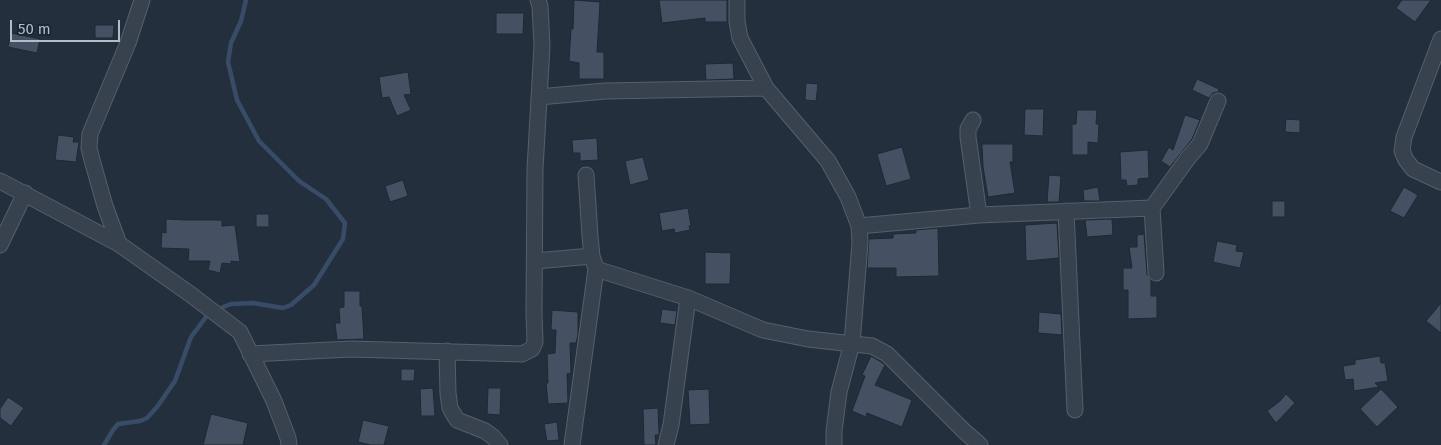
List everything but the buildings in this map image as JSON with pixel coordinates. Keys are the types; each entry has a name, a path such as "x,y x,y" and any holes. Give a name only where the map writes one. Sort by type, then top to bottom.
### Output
{"street":[{"path":"119,244 105,206 92,160 89,148 90,134 128,43 142,0"},
{"path":"250,354 350,349 522,354 532,349 535,342 535,169 542,46 538,0"},
{"path":"737,0 737,22 740,38 766,88 828,161 848,197 859,226 860,243 852,344 839,392 834,445"},
{"path":"1441,39 1404,137 1402,150 1406,160 1414,169 1441,182"},
{"path":"539,97 605,91 766,88"},
{"path":"1156,273 1152,208 1200,144 1218,101"},
{"path":"972,120 968,129 968,137 979,215"},
{"path":"572,445 594,263 586,175"},
{"path":"0,181 119,244 240,332 274,401 289,445"},
{"path":"0,245 25,193"},
{"path":"859,226 979,215 1152,208"},
{"path":"1066,211 1075,410"},
{"path":"535,261 594,263 688,298 763,330 808,339 872,346 888,354 980,445"},
{"path":"666,445 672,425 688,298"},
{"path":"447,351 450,408 457,420 485,431 500,445"}],"waterway":[{"path":"223,307 231,304 253,303 283,308 291,305 314,285 343,239 345,223 326,199 299,181 259,141 237,100 228,62 231,43 241,21 246,0"},
{"path":"104,445 118,424 140,421 147,418 157,407 175,381 191,337 206,317"}]}
